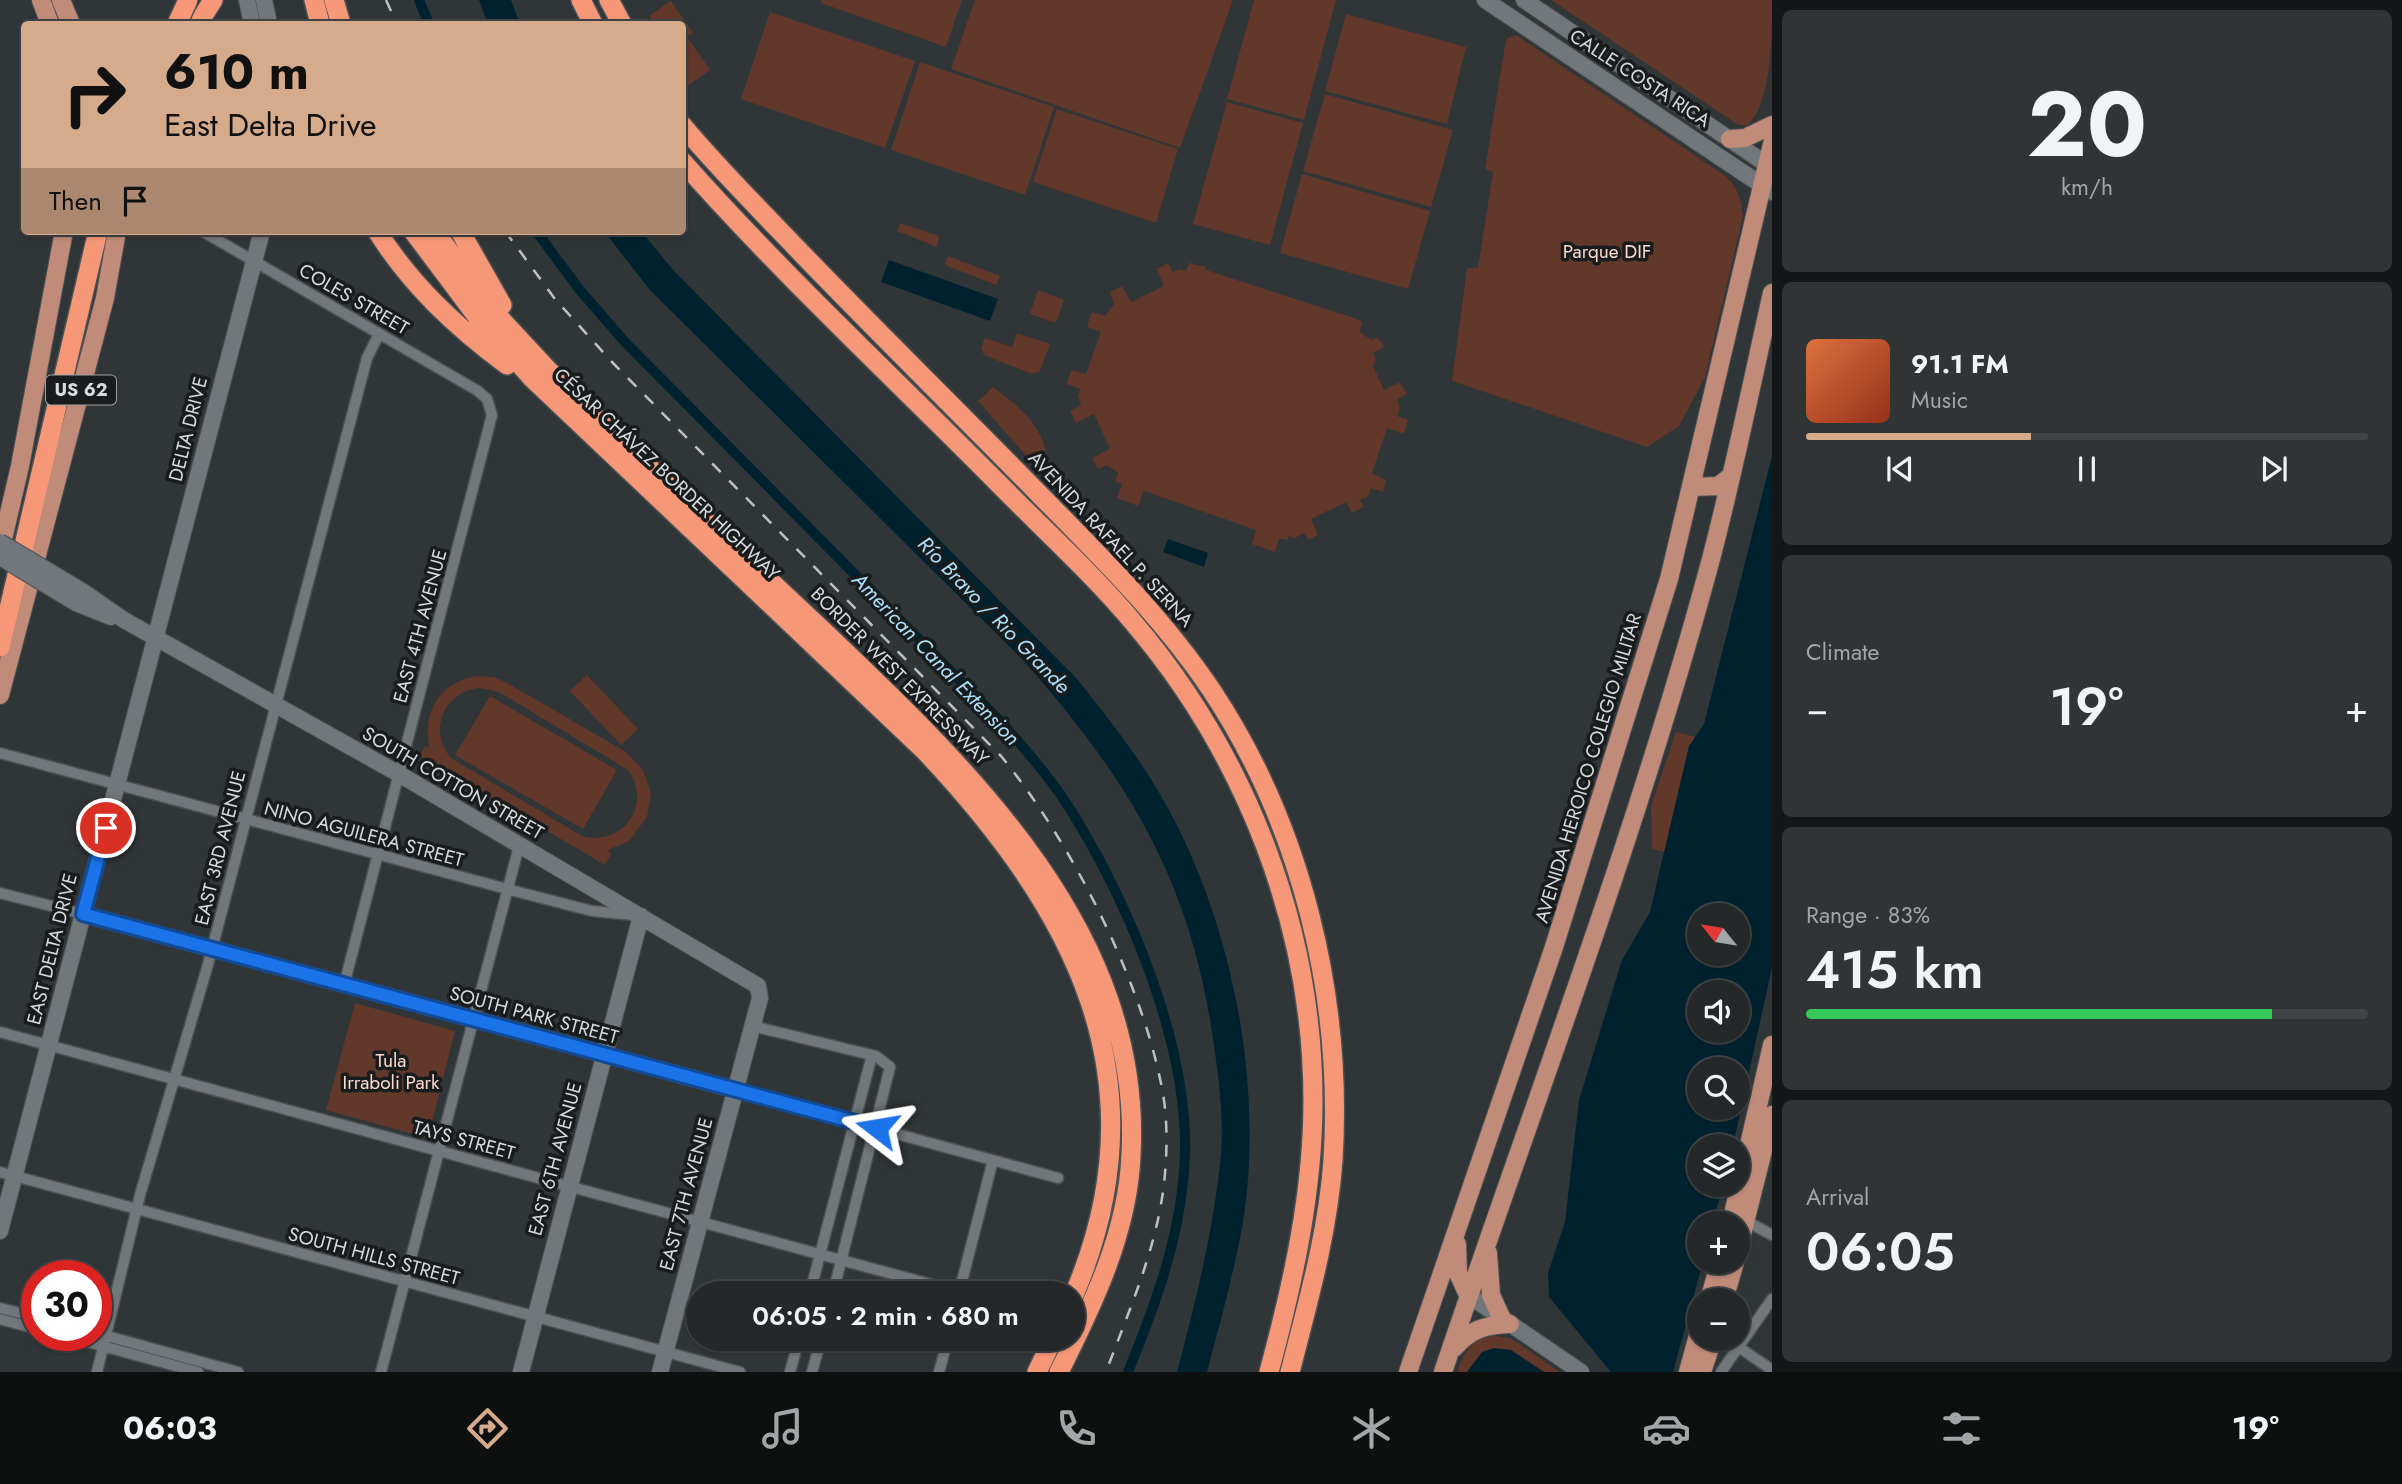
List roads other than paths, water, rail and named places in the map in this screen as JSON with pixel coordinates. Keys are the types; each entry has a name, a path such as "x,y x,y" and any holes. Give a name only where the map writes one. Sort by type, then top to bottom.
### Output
{"highway":[{"path":"178,21 185,0"},
{"path":"200,21 214,0"},
{"path":"314,0 319,21"},
{"path":"334,0 340,21"},
{"path":"581,0 592,21"},
{"path":"609,0 620,21"},
{"name":"AVENIDA RAFAEL P. SERNA","path":"686,129 813,265 1140,600 1212,692 1247,752 1281,828 1312,924 1322,968 1332,1068 1334,1120 1329,1201 1290,1372"},
{"name":"AVENIDA RAFAEL P. SERNA","path":"686,165 1133,622 1208,726 1250,807 1274,866 1299,960 1311,1048 1313,1100 1302,1230 1269,1372"},
{"path":"379,235 394,259 463,330 571,407"},
{"name":"CÉSAR CHÁVEZ BORDER HIGHWAY","path":"416,235 479,319 854,670 955,782 1009,850 1054,921 1096,1018 1111,1090 1112,1144 1099,1229 1079,1281"},
{"path":"437,235 497,315 547,369"},
{"path":"462,235 482,273 571,407"},
{"path":"0,607 90,237"},
{"path":"0,647 90,237"},
{"name":"BORDER WEST EXPRESSWAY","path":"854,670 940,743 1020,838 1074,926 1094,965 1114,1017 1131,1101 1129,1179 1108,1262 1059,1372"},
{"path":"1037,1372 1047,1351"}],"main road":[{"path":"41,0 49,21"},
{"path":"61,0 70,21"},
{"path":"1730,139 1745,138 1772,125"},
{"name":"AVENIDA HEROICO COLEGIO MILITAR","path":"1408,1372 1618,747 1669,579 1767,188 1772,144"},
{"name":"US 62","path":"0,554 20,466 63,235"},
{"name":"US 62","path":"0,695 105,298 116,235"},
{"path":"1443,1372 1635,811 1707,570 1772,293"},
{"path":"1692,487 1718,486 1730,477"},
{"path":"1739,1211 1772,1045"},
{"path":"1741,1211 1768,1152 1772,1115"},
{"path":"1458,1223 1458,1273 1468,1295"},
{"path":"1449,1353 1472,1331 1505,1321 1491,1295 1487,1271 1488,1241"},
{"path":"1427,1315 1446,1296 1468,1295"},
{"path":"1688,1372 1694,1351"},
{"path":"1702,1372 1709,1351"}],"street":[{"path":"247,0 251,21"},
{"path":"264,0 268,21"},
{"name":"CALLE COSTA RICA","path":"1485,0 1767,188"},
{"name":"CALLE COSTA RICA","path":"1524,0 1770,166"},
{"path":"1544,40 1556,22"},
{"name":"COLES STREET","path":"209,235 487,399"},
{"name":"DELTA DRIVE","path":"155,637 261,235"},
{"name":"EAST 3RD AVENUE","path":"112,1298 172,1079 212,949 367,358 379,334"},
{"name":"EAST 4TH AVENUE","path":"344,985 492,415 487,399"},
{"name":"SOUTH COTTON STREET","path":"0,541 79,596"},
{"name":"SOUTH COTTON STREET","path":"0,554 155,637 399,774 758,986"},
{"name":"EAST DELTA DRIVE","path":"0,1231 8,1174 49,1045 155,637"},
{"name":"NINO AGUILERA STREET","path":"0,752 245,821 592,911 641,916"},
{"path":"381,1372 519,846"},
{"name":"SOUTH PARK STREET","path":"0,893 1058,1178"},
{"name":"EAST 6TH AVENUE","path":"521,1372 641,916"},
{"name":"EAST 7TH AVENUE","path":"660,1372 760,998 758,986"},
{"path":"752,1026 872,1055 887,1062 890,1072 877,1128 836,1281"},
{"name":"TAYS STREET","path":"0,1032 917,1281"},
{"path":"813,1281 872,1055"},
{"path":"962,1281 993,1160"},
{"name":"SOUTH HILLS STREET","path":"8,1174 740,1372"},
{"path":"1750,1225 1772,1235"},
{"path":"1468,1295 1581,1372"},
{"path":"1750,1330 1772,1299"},
{"path":"0,1308 21,1313"},
{"path":"0,1319 21,1325"},
{"path":"112,1341 238,1372"},
{"path":"112,1342 198,1372"},
{"name":"EAST 3RD AVENUE","path":"97,1372 99,1351"},
{"path":"790,1372 796,1351"},
{"path":"812,1372 818,1351"},
{"path":"939,1372 945,1351"},
{"path":"1721,1372 1735,1351"},
{"path":"1744,1351 1772,1370"}],"water":[{"path":"479,0 511,0 519,21 487,21"},
{"name":"Río Bravo / Rio Grande","path":"607,235 644,235 673,270 1077,679 1152,780 1186,843 1224,947 1245,1058 1249,1114 1249,1169 1243,1222 1207,1372 1177,1372 1204,1264 1218,1182 1222,1139 1218,1078 1201,976 1187,924 1169,876 1147,831 1093,745 1023,660 650,290"},
{"path":"889,260 998,299 990,321 881,282"},
{"path":"1772,456 1772,967 1750,1068 1750,1057 1687,1057 1687,1120 1739,1120 1736,1134 1687,1134 1687,1197 1720,1197 1716,1211 1687,1211 1687,1274 1700,1274 1696,1288 1687,1288 1687,1321 1673,1372 1611,1372 1549,1297 1548,1273 1565,1222 1579,1100 1622,960 1650,912 1689,746 1704,724"},
{"path":"1168,539 1208,553 1204,567 1163,552"},
{"path":"1494,1348 1511,1350 1544,1372 1467,1372 1482,1352"}],"waterway":[{"name":"American Canal Extension","path":"419,0 428,21"},
{"name":"American Canal Extension","path":"539,235 579,289 624,341 1003,724 1059,792 1096,853 1152,978 1177,1067 1183,1110 1183,1181 1174,1237 1149,1319 1128,1372"}],"railway":[{"path":"386,0 396,21"},
{"path":"508,235 555,299 612,362 1001,756 1053,829 1078,872 1101,916 1140,1007 1153,1052 1166,1116 1164,1184 1155,1233 1141,1280 1106,1372"}],"park label":[{"name":"Parque DIF","path":"1607,251"},
{"name":"Tula Irraboli Park","path":"391,1071"}]}
